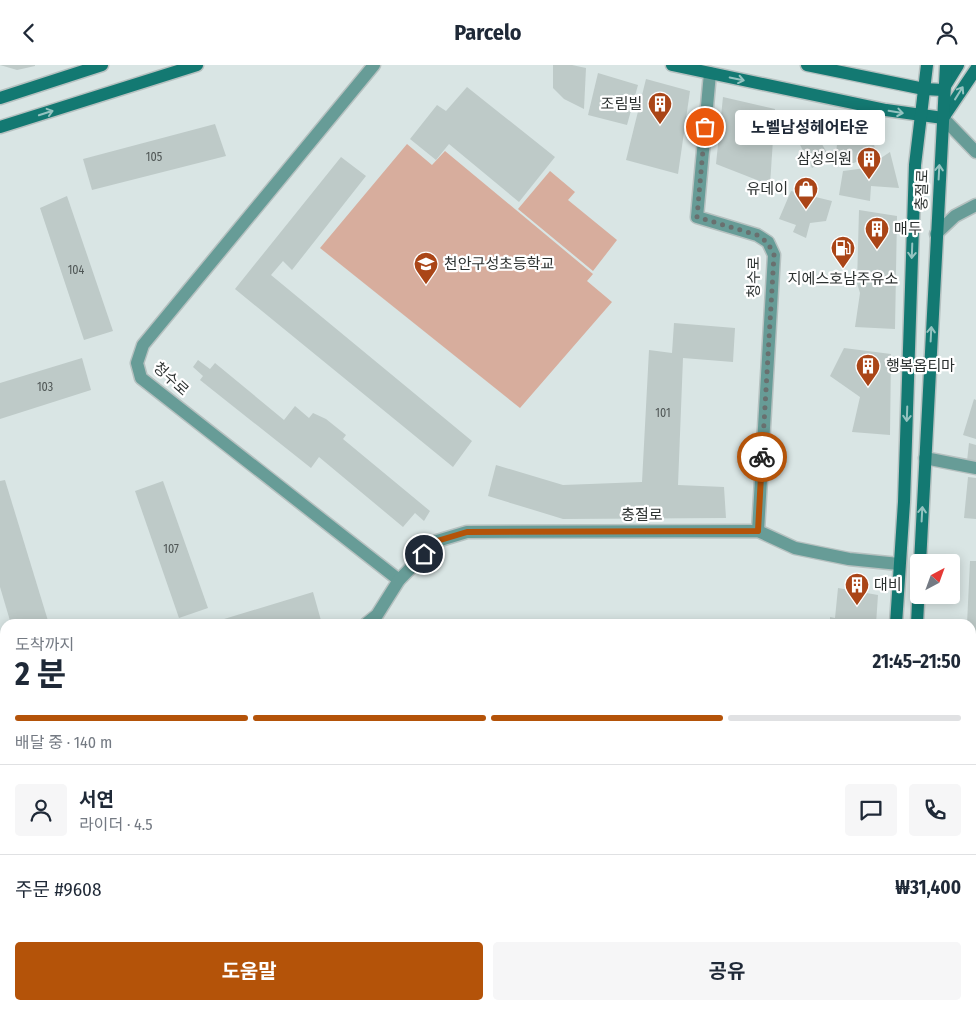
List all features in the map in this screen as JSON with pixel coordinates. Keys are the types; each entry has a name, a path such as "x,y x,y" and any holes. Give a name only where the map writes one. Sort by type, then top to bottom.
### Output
{"street":[{"path":"0,98 102,65"},
{"path":"0,127 196,65"},
{"name":"청수로","path":"374,65 143,345 137,363 141,378 399,580"},
{"path":"672,65 942,119 976,152"},
{"path":"807,65 924,89 943,90 958,65"},
{"name":"충절로","path":"896,619 898,563 904,502 915,165 927,65"},
{"name":"충절로","path":"920,554 943,90 946,65"},
{"path":"942,119 976,69"},
{"name":"청수로","path":"710,73 697,217 757,235 768,243 774,255 758,531"},
{"path":"936,234 955,215 976,205"},
{"path":"925,458 976,468"},
{"name":"충절로","path":"399,580 437,541 467,532 758,531 795,548 849,559 898,563"},
{"path":"372,619 377,615 399,580"},
{"path":"917,619 918,604"}],"shaded area":[{"path":"407,144 432,165 445,151 593,274 587,281 612,302 520,408 320,248"},
{"path":"550,171 575,192 568,200 617,240 593,271 518,209"}],"building":[{"path":"0,65 35,65 35,66 17,70"},
{"path":"553,65 572,65 586,68 584,109 564,99 553,88"},
{"path":"598,73 638,85 627,125 588,115"},
{"name":"조림빌","path":"646,79 690,91 678,174 626,160"},
{"path":"467,87 555,157 519,202 449,144 436,160 410,139 437,105 446,111"},
{"path":"723,97 775,109 770,185 716,164"},
{"path":"215,124 226,156 92,190 83,159"},
{"path":"839,125 873,133 875,152 854,163 835,163"},
{"path":"812,127 830,158 812,168 797,139"},
{"name":"삼성의원","path":"890,152 899,188 871,186 870,201 839,195 843,171 866,168"},
{"path":"341,157 366,176 292,270 283,261 271,275 472,441 453,467 235,289"},
{"name":"유데이","path":"791,191 832,201 826,221 810,223 806,238 793,232 796,225 779,219"},
{"path":"67,196 113,331 84,340 40,208"},
{"name":"매두","path":"859,210 897,216 895,329 855,327 860,293 857,283"},
{"path":"674,323 735,328 733,362 683,358 678,485 724,487 726,518 563,519 488,496 496,465 563,485 642,482 649,350 672,353"},
{"name":"행복옵티마","path":"844,348 891,354 890,435 852,432 860,397 830,376"},
{"path":"82,358 91,390 0,419 0,383"},
{"path":"198,360 210,369 215,363 284,420 295,406 309,418 313,413 326,419 346,435 343,439 430,511 424,521 415,513 403,527 319,457 311,468 200,380 203,376 193,367"},
{"path":"974,399 976,400 976,439 963,435"},
{"path":"969,443 976,445 976,461 967,461"},
{"path":"968,477 976,478 976,519 964,518"},
{"path":"5,480 47,619 10,619 0,587 0,481"},
{"path":"163,481 208,608 179,618 135,491"},
{"path":"970,561 976,561 976,619 967,619"},
{"name":"대비","path":"838,588 878,595 876,619 830,619 830,617 835,618"},
{"path":"313,592 321,619 224,619"}],"way so far":[{"path":"705,127 697,217 757,235 768,243 774,255 762,457"}],"place":[{"name":"조림빌","path":"660,125"},
{"name":"노벨남성헤어타운","path":"705,127"},
{"name":"삼성의원","path":"869,180"},
{"name":"유데이","path":"806,210"},
{"name":"매두","path":"877,250"},
{"name":"지에스호남주유소","path":"843,269"},
{"name":"천안구성초등학교","path":"426,285"},
{"name":"행복옵티마","path":"868,387"},
{"name":"대비","path":"857,606"}],"route":[{"path":"424,554 437,541 467,532 507,530 758,531 762,457"}]}
